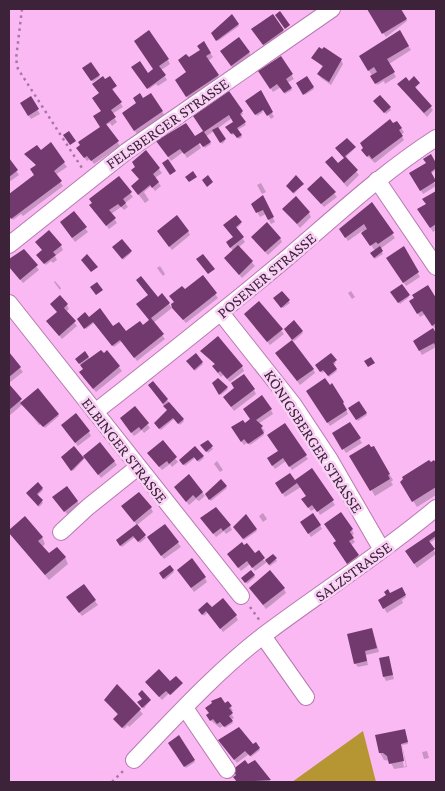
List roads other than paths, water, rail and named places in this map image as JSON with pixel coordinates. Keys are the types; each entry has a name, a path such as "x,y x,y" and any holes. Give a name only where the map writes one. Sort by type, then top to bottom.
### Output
{"street":[{"name":"FELSBERGER STRASSE","path":"9,246 89,179 156,130 332,9"},
{"name":"POSENER STRASSE","path":"95,412 221,313 377,180 410,154 436,138"},
{"path":"377,180 436,267"},
{"name":"ELBINGER STRASSE","path":"9,302 242,596"},
{"name":"KÖNIGSBERGER STRASSE","path":"221,313 293,404 334,467 382,550"},
{"path":"61,532 138,466"},
{"name":"SALZSTRASSE","path":"134,760 185,708 266,633 382,550 436,508"},
{"path":"266,633 306,697"},
{"path":"185,708 227,770"}]}
